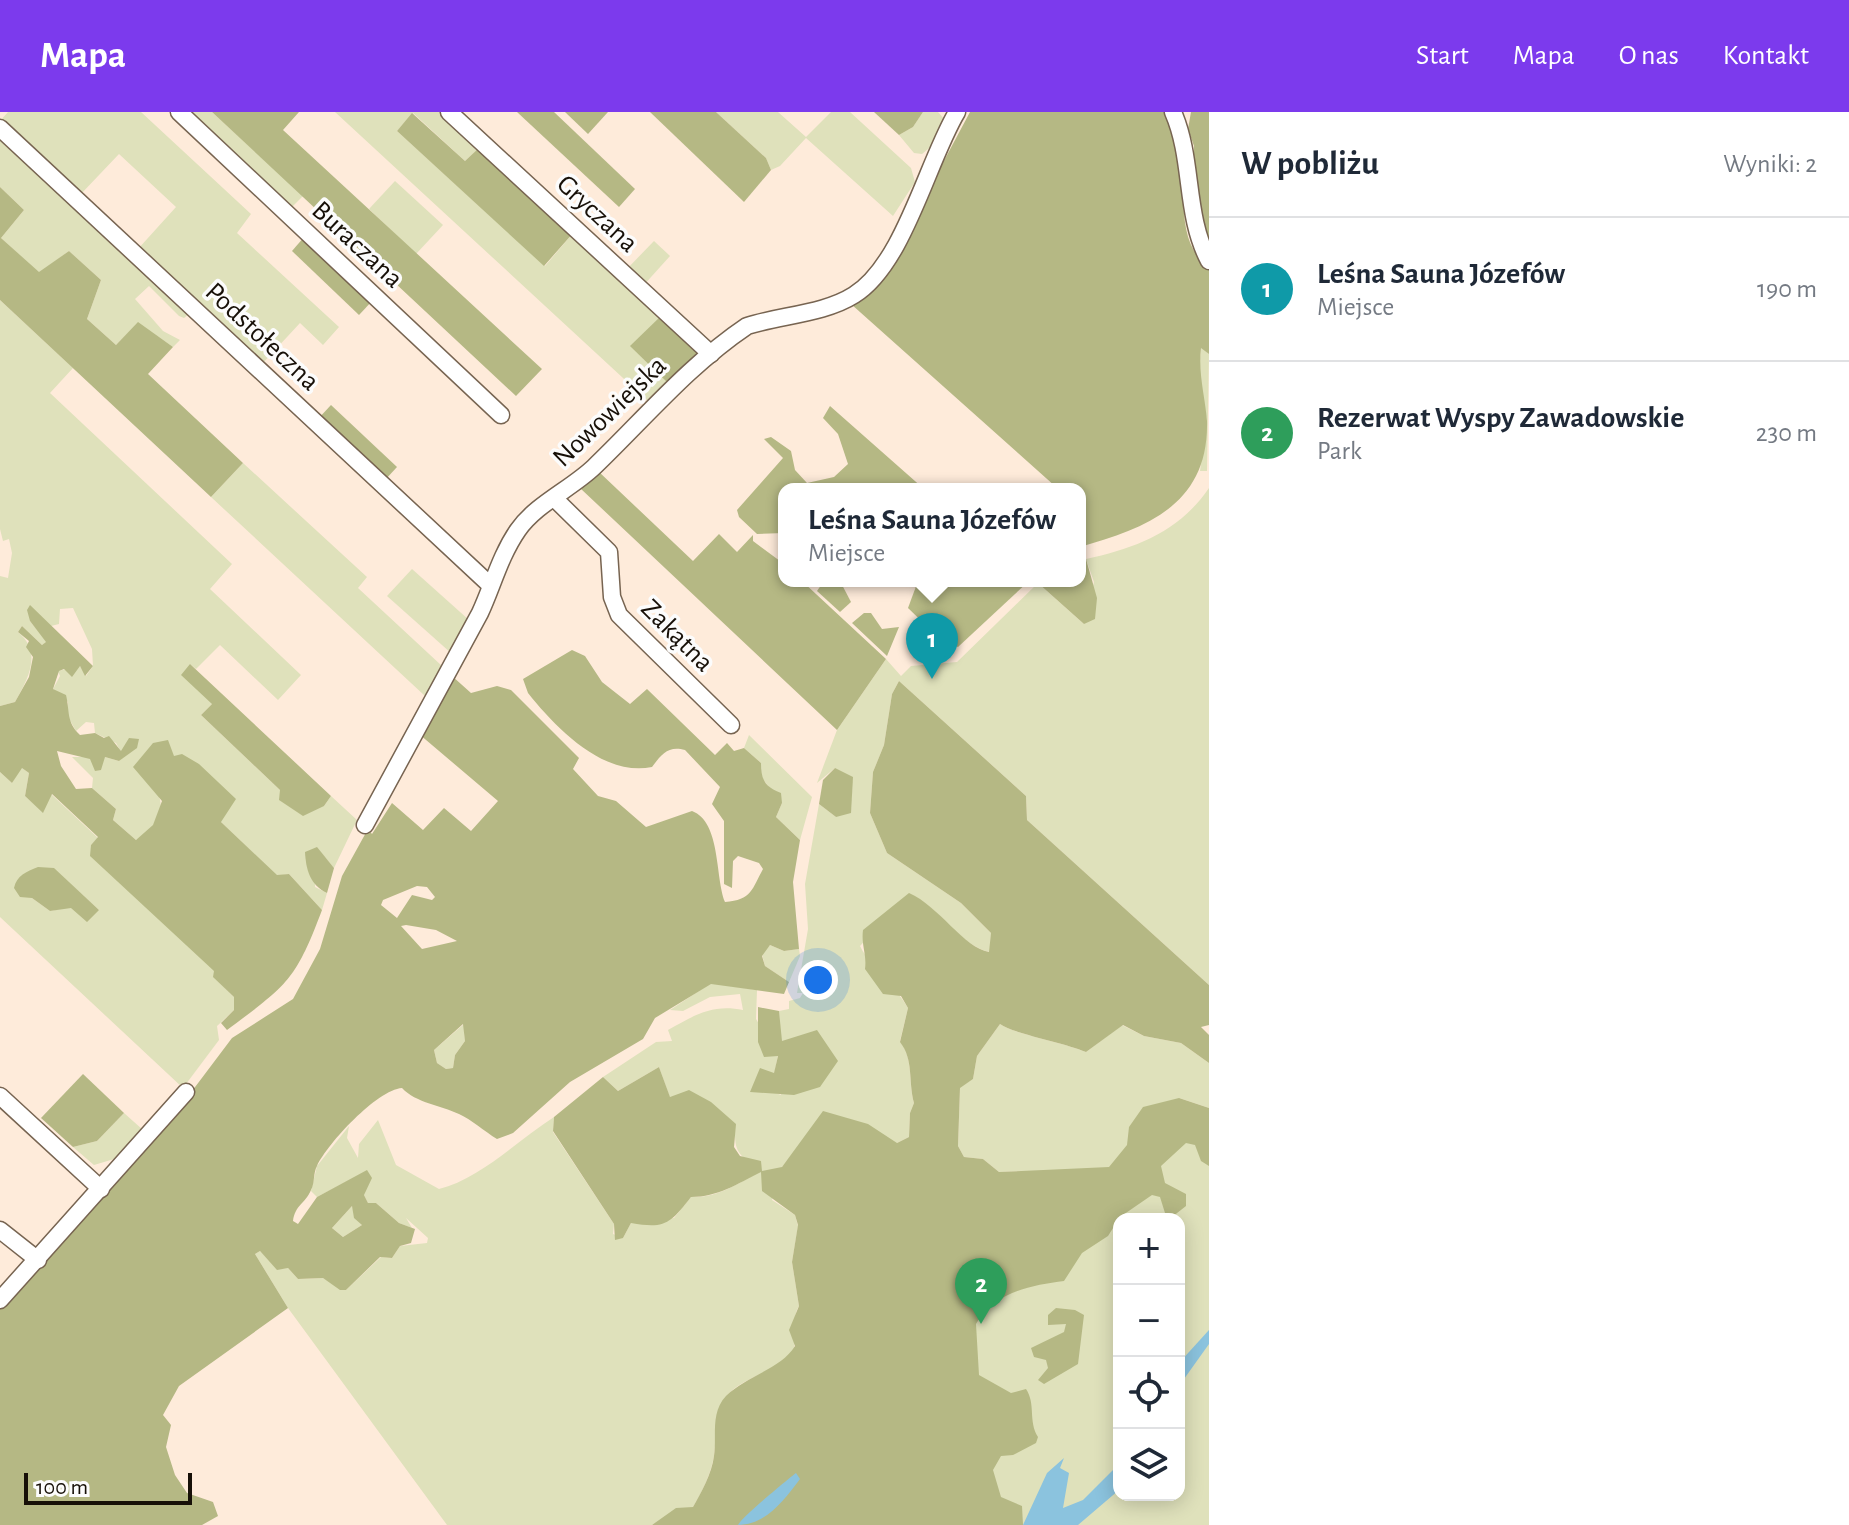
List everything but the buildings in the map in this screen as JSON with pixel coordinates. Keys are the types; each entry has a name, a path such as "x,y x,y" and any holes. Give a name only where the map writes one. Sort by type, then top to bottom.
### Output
{"street":[{"name":"Buraczana","path":"179,112 501,415"},
{"name":"Gryczana","path":"449,112 711,354"},
{"name":"Nowowiejska","path":"365,825 480,613 489,584 524,523 591,470 711,354 747,326 826,306 853,296 867,285 883,267 957,112"},
{"path":"1173,112 1182,131 1195,234 1209,261"},
{"name":"Podstołeczna","path":"0,128 489,584"},
{"name":"Zakątna","path":"555,499 609,552 612,597 630,630 731,725"},
{"path":"3,1292 38,1260 186,1092"},
{"path":"0,1096 101,1189"},
{"path":"0,1230 38,1260"}],"green space":[{"path":"8,112 141,112 251,214 237,233 339,327 323,345 300,323 262,364 138,249 176,207 119,154 80,195 0,121"},
{"path":"181,112 212,112 303,196 288,211"},
{"path":"212,112 299,112 283,130 542,369 516,396"},
{"path":"335,112 444,112 481,146 465,161 413,113 397,131 545,266 574,232 662,315 668,383 649,402"},
{"path":"517,112 554,112 635,189 619,207"},
{"path":"565,112 608,112 588,134"},
{"path":"650,112 716,112 766,158 771,170 744,202"},
{"path":"716,112 778,112 806,137 831,112 850,112 911,168 915,182 893,216 806,138 780,166 771,170 766,158"},
{"path":"874,112 923,112 913,127 899,135"},
{"path":"923,112 938,112 945,120 934,144 922,154 914,153 899,135 913,127"},
{"path":"970,112 1168,112 1180,141 1185,225 1197,255 1209,266 1209,354 1201,348 1200,358 1207,421 1205,450 1197,474 1185,493 1169,509 1128,531 1086,545 1086,483 1052,483 851,304 875,290"},
{"path":"1191,112 1209,112 1209,244 1194,191 1194,146 1188,129"},
{"path":"412,113 465,161 481,146 574,232 544,266 397,131"},
{"path":"0,137 190,313 184,318 179,316 149,286 135,299 163,331 180,340 173,347 138,323 116,345 87,319 101,280 69,251 39,273 1,238 24,210 0,187"},
{"path":"395,181 443,225 416,254 369,209"},
{"path":"0,187 24,210 1,238 39,272 69,251 101,280 87,319 116,345 138,322 173,347 148,374 243,463 211,497 0,300"},
{"path":"305,236 373,300 359,315 292,251"},
{"path":"654,241 670,256 642,287 625,271"},
{"path":"0,300 73,368 50,393 232,564 210,589 301,675 278,700 220,645 196,669 190,664 212,704 201,715 280,790 324,806 331,796 357,820 334,868 317,848 315,887 327,893 322,910 289,874 277,876 220,821 158,794 159,815 147,832 136,840 113,820 116,809 92,788 93,778 72,757 105,757 119,761 129,751 121,752 116,743 95,733 94,723 86,722 76,731 67,715 68,702 53,689 60,676 58,671 80,666 86,676 93,666 92,649 73,608 60,609 59,624 51,626 30,606 30,621 47,642 42,645 22,626 18,632 30,648 31,666 15,702 0,706 0,576 8,578 12,553 9,539 3,541 0,529"},
{"path":"662,315 701,351 668,383 630,346"},
{"path":"1201,347 1209,354 1207,471 1200,471 1207,422 1199,370"},
{"path":"331,405 397,467 385,480 318,419"},
{"path":"830,406 917,483 807,483 834,477 848,464 838,434 823,418"},
{"path":"771,437 791,451 795,470 807,483 778,483 778,533 757,534 739,517 737,510 783,458 764,439"},
{"path":"243,463 367,577 358,588 442,666 425,696 211,497"},
{"path":"598,471 693,561 719,534 737,552 753,535 753,541 778,560 778,587 808,587 886,659 837,730 580,488"},
{"path":"1209,488 1209,985 1027,820 1026,796 899,681 892,694 884,745 873,772 870,813 887,853 961,903 991,933 990,952 979,949 930,907 909,894 860,946 908,1008 900,1041 909,1063 914,1103 910,1113 909,1137 897,1143 801,1144 782,1167 772,1200 795,1215 798,1226 792,1262 799,1306 794,1346 782,1363 740,1385 726,1397 717,1419 711,1469 693,1507 652,1525 447,1525 288,1308 255,1254 260,1251 277,1269 288,1268 298,1279 323,1278 346,1290 381,1257 392,1258 400,1246 427,1243 428,1238 406,1218 412,1228 399,1223 376,1203 368,1203 364,1195 367,1171 317,1197 311,1191 317,1166 349,1126 347,1138 358,1158 359,1144 378,1120 396,1165 439,1189 484,1168 554,1117 553,1132 614,1224 613,1234 623,1238 631,1223 674,1218 691,1197 719,1193 761,1171 739,1152 735,1142 735,1124 670,1098 659,1067 618,1091 603,1077 656,1042 672,1041 668,1030 695,1015 722,1008 743,1010 740,994 710,997 683,1011 670,1010 711,983 757,990 756,1019 778,1055 771,1091 781,1095 779,1011 789,1009 789,1001 800,998 803,993 797,993 808,929 805,884 819,804 836,817 835,768 817,783 837,730 886,659 901,676 911,666 957,662 1034,587 1042,587 1084,624 1094,582 1086,559 1155,536 1197,503"},
{"path":"1086,559 1097,598 1095,619 1084,624 1042,587 1086,587"},
{"path":"412,569 469,620 451,653 387,596"},
{"path":"820,587 843,587 851,602 840,612 817,591"},
{"path":"916,587 1023,587 958,647 941,640 908,608"},
{"path":"30,605 93,666 85,676 80,666 72,677 64,669 59,671 53,689 66,695 70,721 80,735 95,733 104,738 109,736 121,751 129,738 139,739 137,748 119,761 105,757 101,770 95,771 90,759 57,751 61,766 76,789 92,788 116,809 113,820 136,840 153,825 162,801 133,767 153,743 168,740 174,756 182,754 199,764 236,799 221,822 277,875 289,874 322,910 304,953 287,980 227,1030 221,1023 234,1010 234,997 213,977 214,971 90,856 91,845 98,837 52,794 43,813 25,796 29,773 22,768 12,783 0,772 0,706 15,702 29,677 33,657 26,647 29,641 18,632 22,626 42,645 46,642 30,621 27,610"},
{"path":"864,613 871,613 882,629 899,627 887,656 852,623"},
{"path":"572,650 585,656 602,682 630,704 647,689 715,755 727,743 734,751 744,748 761,763 765,782 781,793 782,803 776,817 800,840 793,882 799,949 784,951 770,945 762,956 765,966 789,982 784,994 711,984 655,1018 643,1039 570,1082 513,1133 497,1139 464,1116 421,1100 402,1088 380,1098 354,1119 323,1156 311,1190 296,1211 293,1221 298,1224 317,1197 367,1170 372,1178 364,1195 368,1203 376,1203 399,1223 415,1229 411,1243 400,1246 392,1258 380,1257 346,1290 340,1290 323,1278 298,1279 288,1268 277,1270 260,1251 255,1254 288,1308 179,1386 163,1415 171,1425 166,1447 175,1475 187,1493 213,1502 218,1516 202,1525 0,1525 0,1304 107,1194 171,1119 232,1038 293,999 320,949 342,876 368,829 372,834 392,803 423,830 444,808 471,831 498,801 419,734 452,676 471,693 497,686 511,690 579,758 573,769 598,796 616,801 646,827 692,811 701,817 713,838 725,902 741,899 753,888 763,869 759,863 738,856 733,861 732,888 724,884 724,821 712,804 720,787 685,750 669,750 652,767 616,765 582,747 552,721 528,693 523,679","holes":["417,886 427,887 435,897 432,900 412,895 397,918 381,905 383,900","401,926 436,930 457,941 422,949","463,1024 465,1041 455,1055 453,1068 446,1069 437,1063 434,1050","352,1206 354,1218 362,1225 343,1237 332,1228"]},
{"path":"190,664 331,796 324,806 303,816 279,800 280,790 201,715 212,704 181,675"},
{"path":"899,681 1026,796 1027,820 1209,985 1209,1025 1201,1027 1209,1035 1209,1063 1181,1043 1144,1036 1123,1025 1086,1052 1000,1024 977,1056 973,1079 960,1088 958,1146 964,1157 983,1159 999,1172 1109,1167 1127,1145 1129,1127 1143,1107 1179,1098 1209,1108 1209,1166 1201,1161 1195,1145 1186,1143 1161,1166 1165,1183 1186,1194 1186,1206 1177,1213 1165,1213 1160,1197 1152,1195 1126,1213 1113,1213 1113,1228 1108,1236 1082,1253 1064,1281 1014,1292 992,1305 976,1324 979,1375 1011,1393 1026,1389 1031,1401 1033,1425 1038,1437 1036,1443 1013,1455 1001,1456 993,1470 1001,1497 1022,1506 1023,1525 652,1525 676,1508 693,1507 711,1469 716,1417 726,1396 781,1361 795,1346 789,1330 799,1306 792,1262 798,1225 795,1215 762,1191 761,1172 719,1192 691,1197 672,1219 659,1225 631,1223 623,1238 615,1240 614,1224 553,1131 554,1117 603,1077 618,1091 659,1067 670,1097 689,1090 711,1102 736,1124 734,1147 740,1156 761,1161 762,1171 782,1167 823,1111 868,1124 897,1143 909,1137 910,1113 914,1103 909,1063 900,1042 908,1008 901,996 883,994 865,969 863,930 909,893 931,907 980,949 989,952 991,933 961,903 887,853 870,813 873,772 884,745 892,694"},
{"path":"749,735 812,797 800,840 776,817 782,803 761,777 761,763 744,748"},
{"path":"21,767 29,773 25,796 43,812 51,794 98,838 91,845 91,856 215,971 214,977 234,997 234,1010 217,1026 219,1040 183,1088 0,917 0,772 12,783","holes":["53,868 99,910 70,907 50,911 32,898"]},
{"path":"835,768 853,777 851,813 836,817 819,804 823,780"},
{"path":"317,847 334,868 327,893 313,881 306,865 305,852"},
{"path":"38,867 54,868 99,910 87,922 71,908 50,911 32,898 20,897 14,888 17,880"},
{"path":"770,945 784,951 799,949 800,956 789,982 765,966 762,954"},
{"path":"758,1007 779,1011 782,1041 817,1030 838,1061 820,1087 794,1095 750,1092 760,1068 774,1073 778,1056 764,1057 758,1042"},
{"path":"464,1024 465,1041 455,1055 453,1068 446,1069 437,1063 434,1050"},
{"path":"1000,1024 1086,1052 1122,1025 1144,1036 1181,1043 1209,1063 1209,1108 1179,1098 1209,1118 1209,1525 729,1525 1042,1171 999,1172 983,1159 964,1157 958,1146 960,1087 973,1079 977,1056"},
{"path":"83,1074 124,1113 97,1141 73,1147 41,1118"},
{"path":"124,1113 143,1130 124,1156 94,1165 73,1147 97,1141"},
{"path":"352,1206 362,1225 343,1237 332,1228"},
{"path":"1056,1308 1075,1310 1084,1315 1078,1364 1044,1384 1038,1380 1048,1368 1046,1360 1034,1357 1031,1348 1064,1332 1066,1324 1048,1325 1048,1315"}],"water":[{"path":"1209,1330 1209,1344 1185,1378 1185,1356"},
{"path":"1064,1458 1060,1468 1069,1473 1063,1508 1083,1500 1113,1470 1113,1495 1078,1525 1023,1525 1047,1473"},
{"path":"796,1473 800,1479 774,1510 757,1521 738,1525 756,1507"}],"place":[{"name":"Leśna Sauna Józefów","path":"932,679"},
{"name":"Rezerwat Wyspy Zawadowskie","path":"981,1324"}]}
